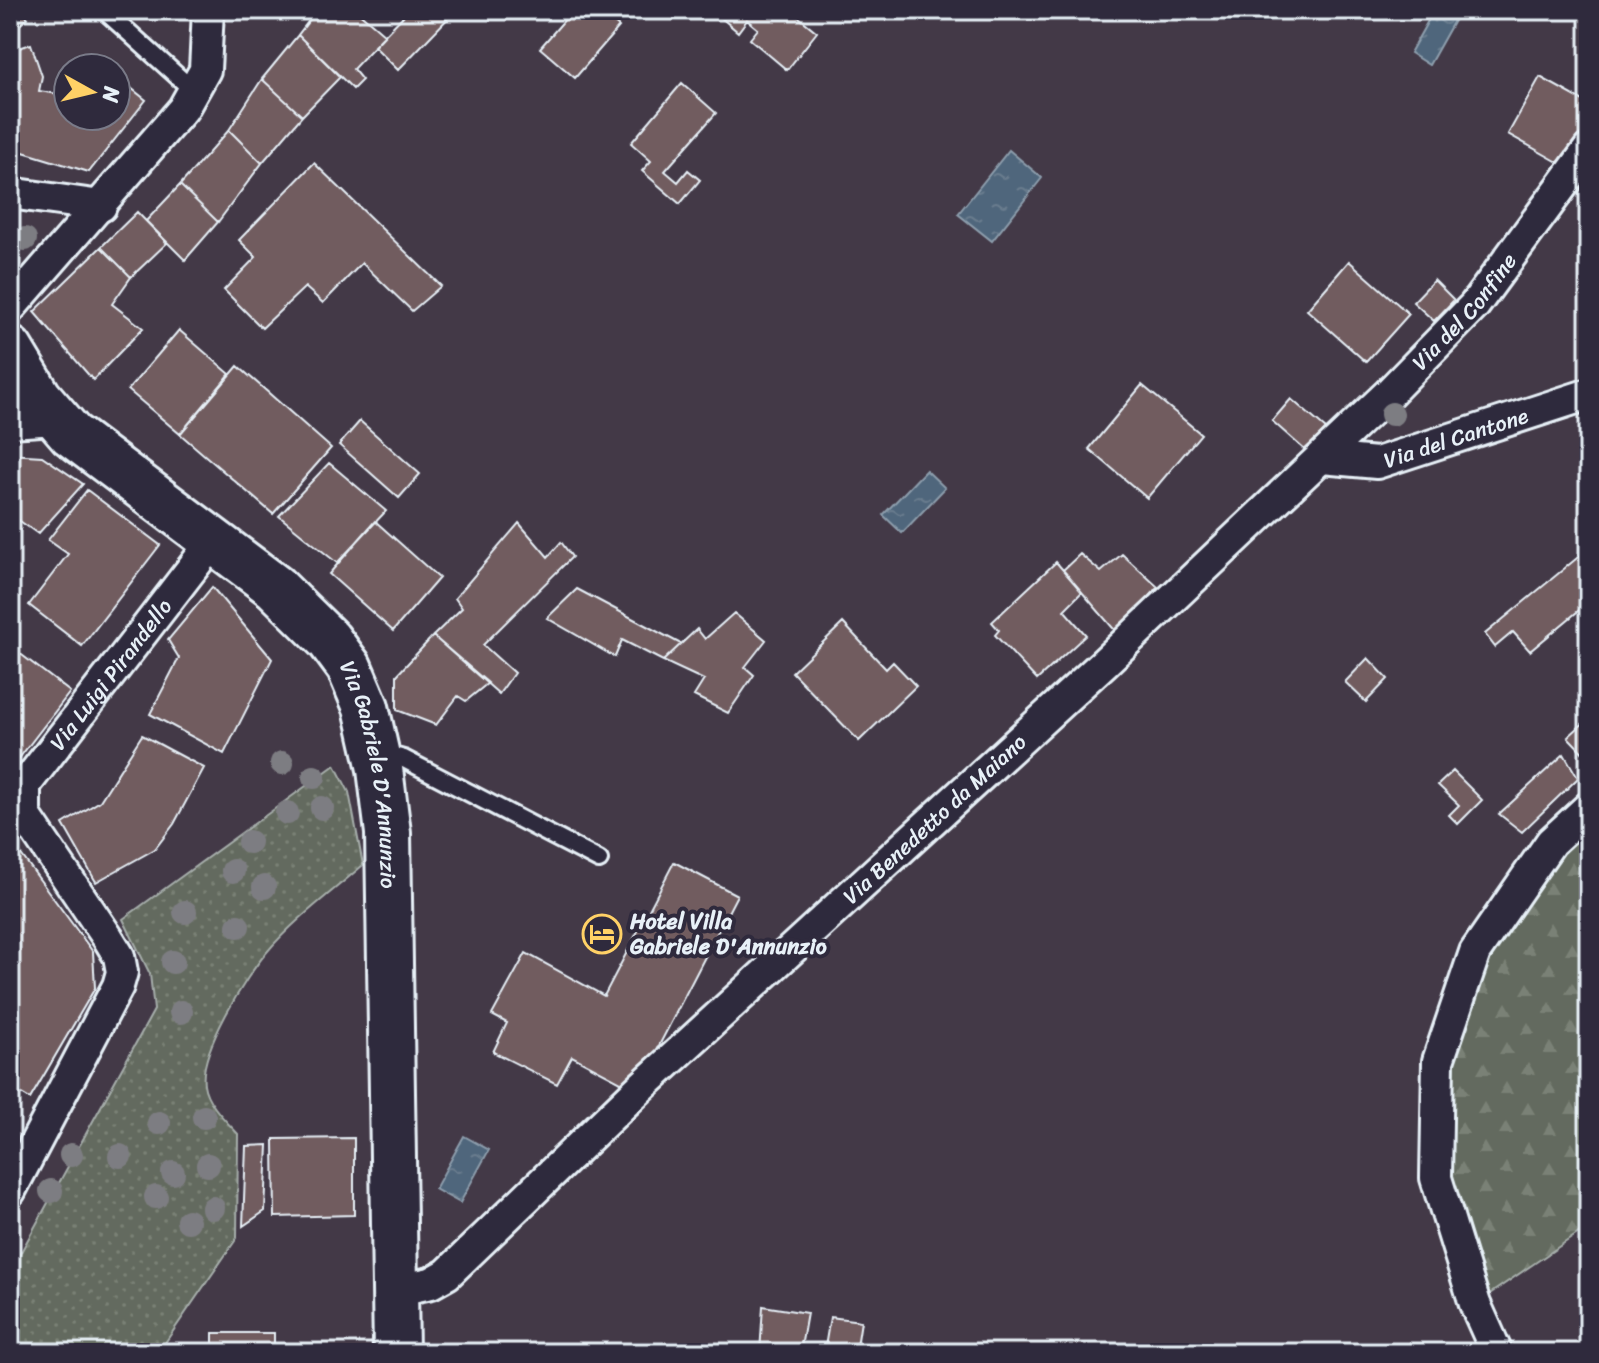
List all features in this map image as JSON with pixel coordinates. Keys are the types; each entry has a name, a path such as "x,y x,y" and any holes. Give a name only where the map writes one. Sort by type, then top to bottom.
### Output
{"street":[{"path":"10,308 101,206 200,81 208,10"},
{"name":"Via del Confine","path":"1322,458 1474,306 1589,149"},
{"path":"10,193 101,206"},
{"name":"Via Gabriele D'Annunzio","path":"10,349 24,377 56,419 286,596 329,640 356,681 377,752 388,833 396,1353"},
{"name":"Via del Cantone","path":"1322,458 1377,463 1589,394"},
{"path":"10,422 56,419"},
{"name":"Via Benedetto da Maiano","path":"397,1290 431,1283 447,1274 639,1089 1322,458"},
{"name":"Via Luigi Pirandello","path":"10,1191 104,1017 122,972 119,956 108,938 25,815 25,785 214,540"},
{"path":"1497,1353 1475,1304 1436,1178 1438,1061 1475,952 1551,842 1589,807"}],"lane":[{"path":"104,10 200,81"},
{"path":"377,752 404,759 599,860"}],"green space":[{"path":"335,765 349,792 363,865 289,929 258,963 216,1034 204,1070 208,1098 238,1134 237,1238 158,1353 10,1353 10,1272 154,1010 150,974 123,919"},
{"path":"1589,807 1589,1226 1475,1304 1436,1178 1438,1061 1475,952"}],"water":[{"path":"1434,10 1456,17 1429,65 1410,53"},
{"path":"1009,150 1042,178 992,241 958,214"},
{"path":"926,470 945,488 902,533 883,515"},
{"path":"464,1136 489,1150 460,1203 435,1189"}],"building":[{"path":"10,10 21,10 28,18 10,33"},
{"path":"317,10 356,10 385,35 353,69 362,80 353,89 298,35"},
{"path":"409,10 456,10 398,70 374,46"},
{"path":"573,10 599,10 619,27 575,78 540,48"},
{"path":"722,10 790,10 817,32 787,70 750,39 758,29 747,20 738,32 718,15"},
{"path":"298,35 340,77 302,116 262,79"},
{"path":"31,44 42,76 39,91 52,93 52,132 121,132 89,172 10,148 10,51"},
{"path":"1540,77 1589,104 1589,123 1565,166 1508,134"},
{"path":"262,79 302,116 262,163 229,130"},
{"path":"682,83 716,113 665,171 678,182 688,170 700,180 680,204 642,171 651,161 631,143"},
{"path":"132,89 146,100 132,118"},
{"path":"229,130 262,163 218,222 180,185"},
{"path":"314,163 441,286 412,311 362,263 323,303 305,287 262,328 224,290 256,257 239,240"},
{"path":"180,185 218,222 185,260 146,221"},
{"path":"137,212 167,243 131,277 101,247"},
{"path":"101,247 131,277 112,304 143,328 93,380 34,312"},
{"path":"1349,261 1409,314 1366,362 1307,310"},
{"path":"1434,280 1454,300 1434,321 1413,302"},
{"path":"179,330 230,374 180,434 128,390"},
{"path":"238,366 331,448 273,514 180,434"},
{"path":"1142,385 1201,434 1147,498 1089,449"},
{"path":"1291,399 1326,429 1306,451 1272,421"},
{"path":"360,421 420,474 399,498 339,445"},
{"path":"10,454 42,456 83,484 38,534 10,514"},
{"path":"329,463 386,511 337,563 279,516"},
{"path":"87,490 160,545 82,646 29,605 68,554 48,540"},
{"path":"375,521 439,578 393,631 329,574"},
{"path":"519,523 548,557 561,542 572,557 483,645 514,673 499,694 433,636 462,608 455,598"},
{"path":"1588,549 1589,602 1530,651 1513,632 1495,647 1485,634"},
{"path":"1080,554 1101,572 1122,554 1158,587 1118,634 1063,570"},
{"path":"1056,562 1082,592 1064,610 1086,635 1037,680 995,635 999,630 992,622"},
{"path":"212,587 272,659 224,754 150,714 179,658 168,640"},
{"path":"577,589 681,644 663,661 622,640 615,657 547,618"},
{"path":"734,613 766,640 745,667 754,675 728,713 694,696 704,680 663,661 697,629 705,639"},
{"path":"843,623 886,669 893,662 916,686 859,741 792,672"},
{"path":"433,636 488,683 466,701 458,696 436,725 397,710 397,675"},
{"path":"14,649 70,692 10,770 10,654"},
{"path":"1368,658 1388,679 1366,702 1345,682"},
{"path":"1589,718 1589,759 1568,737"},
{"path":"142,735 204,768 174,824 155,849 96,882 63,824 100,801"},
{"path":"1564,754 1578,778 1522,832 1499,814"},
{"path":"1453,771 1482,800 1458,824 1449,815 1459,805 1438,785"},
{"path":"20,853 93,952 95,988 30,1099 10,1087 10,861"},
{"path":"674,862 737,895 636,1090 572,1056 557,1084 493,1052 507,1023 492,1015 526,953 604,996"},
{"path":"354,1138 354,1215 275,1217 274,1139"},
{"path":"268,1145 265,1211 243,1226 246,1146"},
{"path":"763,1306 807,1313 800,1353 760,1353"},
{"path":"830,1317 861,1321 856,1353 824,1353"},
{"path":"213,1333 274,1333 274,1347 286,1346 286,1353 213,1353"}],"place":[{"name":"Hotel Villa Gabriele D'Annunzio","path":"602,934"}]}
